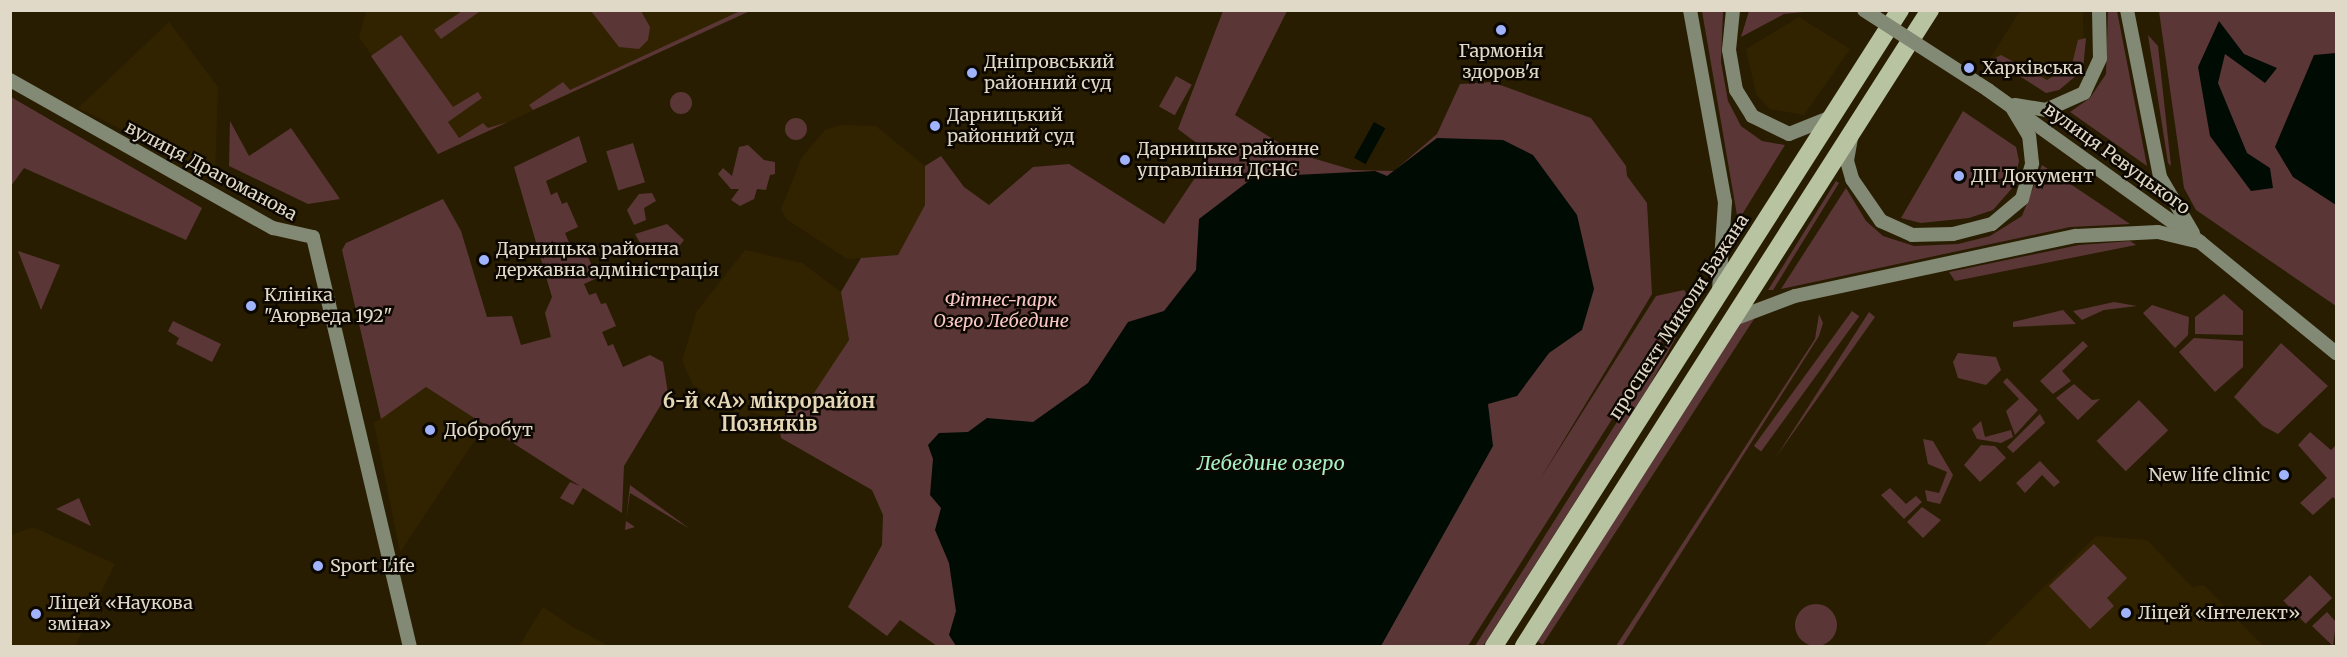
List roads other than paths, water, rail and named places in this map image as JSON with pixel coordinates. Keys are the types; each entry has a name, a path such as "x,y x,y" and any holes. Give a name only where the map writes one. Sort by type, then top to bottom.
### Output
{"highway":[{"name":"проспект Миколи Бажана","path":"1494,646 1900,10"},
{"path":"1524,646 1930,10"}],"street":[{"path":"1690,10 1725,202 1719,293"},
{"name":"вулиця Ревуцького","path":"1864,10 2009,104 2200,242 2337,353"},
{"path":"2009,104 2046,110 2084,93 2100,58 2099,10"},
{"path":"2127,10 2160,177 2200,242"},
{"path":"1731,12 1729,51 1736,90 1752,116 1789,134 1834,115"},
{"name":"вулиця Драгоманова","path":"10,80 273,228 313,237 410,646"},
{"path":"1854,129 1847,160 1871,212 1912,236 1953,234 2005,217 2028,186 2029,136 2009,104"},
{"path":"1731,321 1777,300 2076,236 2158,232 2200,242"}],"water":[{"path":"2219,21 2244,54 2277,68 2265,83 2225,54 2218,83 2247,153 2270,168 2273,188 2251,191 2210,136 2198,67"},
{"path":"2336,53 2336,205 2293,177 2275,147 2314,55"},
{"path":"1374,122 1385,128 1365,164 1354,158"},
{"name":"Лебедине озеро","path":"1437,138 1503,140 1533,155 1577,215 1594,289 1582,330 1549,353 1517,396 1488,404 1493,446 1381,646 956,646 949,635 956,611 949,563 935,530 941,508 930,495 933,459 928,445 939,433 968,432 987,418 1033,422 1088,383 1128,322 1164,311 1196,270 1199,219 1254,177 1375,171 1387,176"}],"place":[{"name":"Гармонія здоров'я","path":"1501,30"},
{"name":"Харківська","path":"1969,68"},
{"name":"Дніпровський районний суд","path":"972,73"},
{"name":"Дарницький районний суд","path":"935,126"},
{"name":"Дарницьке районне управління ДСНС","path":"1125,160"},
{"name":"ДП Документ","path":"1959,176"},
{"name":"Дарницька районна державна адміністрація","path":"484,260"},
{"name":"Клініка \"Аюрведа 192\"","path":"251,306"},
{"name":"Добробут","path":"430,430"},
{"name":"New life clinic","path":"2284,475"},
{"name":"Sport Life","path":"318,566"},
{"name":"Ліцей «Інтелект»","path":"2126,613"},
{"name":"Ліцей «Наукова зміна»","path":"36,614"}],"district":[{"name":"6-й «А» мікрорайон Позняків","path":"769,412"}],"park label":[{"name":"Фітнес-парк Озеро Лебедине","path":"1001,311"}]}
